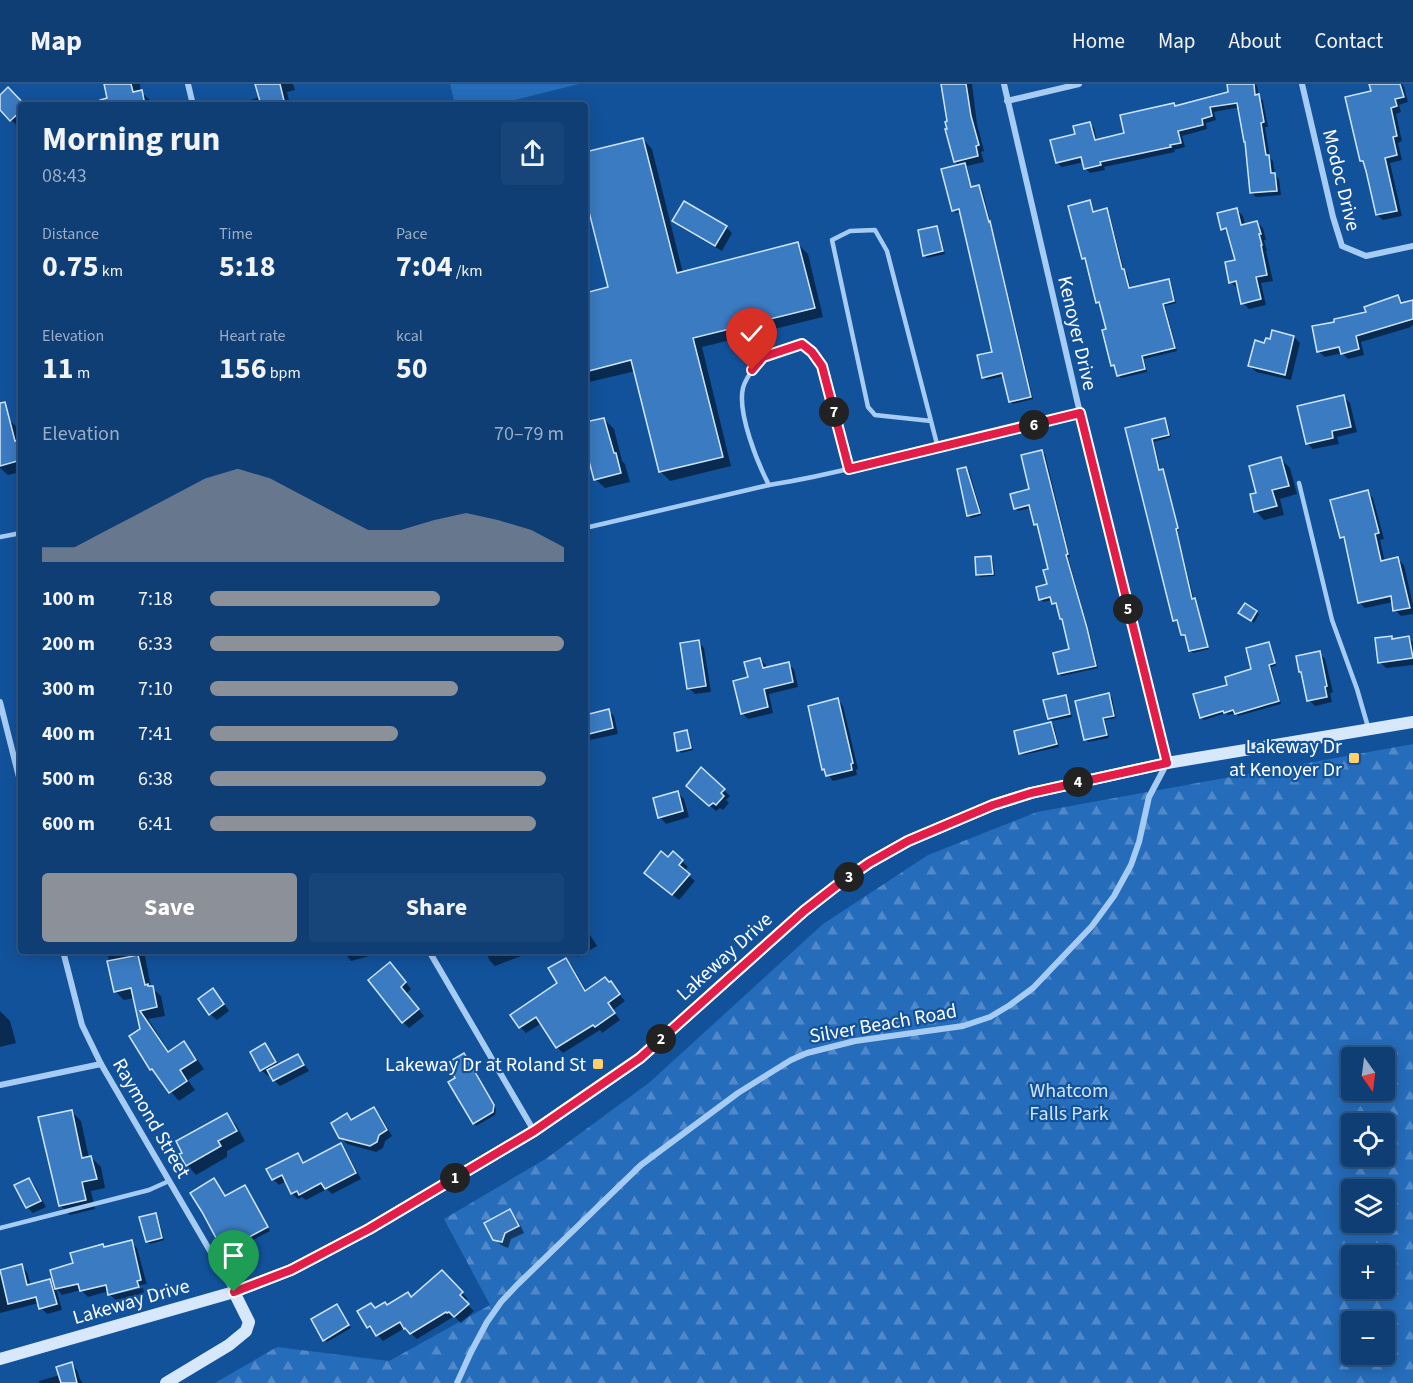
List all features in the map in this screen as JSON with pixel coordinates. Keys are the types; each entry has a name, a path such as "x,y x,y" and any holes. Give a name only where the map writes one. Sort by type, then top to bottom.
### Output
{"main road":[{"name":"Lakeway Drive","path":"0,1359 234,1292 291,1270 369,1229 534,1131 640,1058 804,911 836,886 908,841 1031,793 1167,763 1413,722"},
{"path":"166,1383 230,1346 246,1331 249,1322 234,1292"}],"street":[{"path":"188,84 192,102"},
{"name":"Kenoyer Drive","path":"1004,84 1080,413 1167,763"},
{"path":"1007,101 1079,84"},
{"name":"Modoc Drive","path":"1302,84 1342,246 1366,256 1413,246"},
{"path":"972,440 1080,413"},
{"path":"0,702 18,773"},
{"name":"Silver Beach Road","path":"457,1383 487,1322 501,1302 642,1165 738,1094 791,1060 807,1053 855,1041 963,1026 990,1017 1033,987 1092,926 1118,889 1131,865 1139,842 1149,797 1167,763"},
{"name":"Raymond Street","path":"64,954 82,1025 101,1064 234,1292"},
{"path":"431,954 534,1131"},
{"path":"0,1085 101,1064"}],"lane":[{"path":"931,421 875,415 868,407 832,240 850,231 875,230 887,251 938,448"},
{"path":"769,485 751,443 742,405 743,388 752,370 763,357 802,344 812,352 822,366 849,469"},
{"path":"588,527 972,440"},
{"path":"1299,483 1332,620 1369,729"},
{"path":"0,537 18,534"},
{"path":"0,1228 149,1190 169,1181"}],"green space":[{"path":"450,84 579,84 507,102 454,102"},
{"name":"Whatcom Falls Park","path":"1413,744 1413,1383 215,1383 277,1347 389,1361 490,1305 444,1219 547,1158 650,1082 823,924 928,855 1037,812"}],"building":[{"path":"104,84 131,84 133,92 142,90 144,102 100,102 100,100 107,98"},
{"path":"255,84 280,84 284,102 260,102"},
{"path":"941,84 966,84 979,145 976,146 978,156 954,162 945,129 947,129 945,122 947,121"},
{"path":"1227,84 1254,84 1255,95 1259,94 1266,155 1269,155 1271,173 1275,173 1277,191 1250,193 1245,142 1237,103 1210,107 1212,116 1202,119 1203,125 1178,131 1181,143 1170,145 1171,147 1100,162 1101,165 1084,169 1081,157 1056,163 1050,140 1075,134 1073,126 1090,122 1095,140 1124,133 1120,115 1174,103 1175,106 1228,92"},
{"path":"1369,84 1400,84 1404,97 1395,99 1397,106 1391,108 1397,136 1393,137 1397,155 1385,158 1397,211 1376,215 1345,97 1371,91"},
{"path":"8,87 22,102 18,102 18,114 10,121 0,110 0,95"},
{"path":"643,138 677,273 798,242 815,308 693,338 723,457 659,472 631,360 588,371 588,292 608,287 588,208 588,151"},
{"path":"965,163 971,187 979,185 990,221 1031,397 1009,402 1002,373 982,378 977,355 992,352 959,209 952,211 941,169"},
{"path":"1090,200 1093,212 1107,208 1129,288 1169,279 1174,301 1163,304 1175,348 1142,356 1145,369 1117,376 1114,365 1111,366 1102,330 1106,329 1099,302 1096,303 1085,258 1082,259 1068,206"},
{"path":"684,201 727,226 715,246 672,221"},
{"path":"1237,208 1241,225 1257,221 1267,275 1256,277 1261,299 1241,304 1236,281 1229,283 1225,262 1235,260 1226,228 1221,230 1217,213"},
{"path":"937,226 943,251 923,256 918,230"},
{"path":"1398,295 1401,303 1413,300 1413,319 1356,336 1359,349 1341,354 1339,347 1317,352 1312,326 1366,312 1364,307"},
{"path":"1272,330 1294,336 1285,375 1248,366 1255,340 1264,343 1266,338 1270,339"},
{"path":"1344,395 1351,427 1332,431 1333,438 1306,444 1297,406"},
{"path":"5,402 15,441 18,440 18,461 0,466 0,403"},
{"path":"604,418 621,473 594,480 588,457 588,421"},
{"path":"1165,418 1169,435 1152,439 1159,470 1163,469 1178,528 1176,529 1192,599 1195,598 1208,647 1189,651 1185,635 1181,635 1177,620 1173,621 1125,428"},
{"path":"1042,450 1068,554 1066,555 1096,666 1058,674 1053,653 1069,649 1056,603 1052,604 1050,597 1039,600 1036,587 1047,584 1043,570 1048,569 1037,524 1034,525 1029,505 1014,509 1010,494 1029,489 1021,455"},
{"path":"1281,457 1289,486 1272,490 1277,506 1254,512 1250,494 1256,493 1249,466"},
{"path":"966,467 980,513 967,516 957,469"},
{"path":"1368,490 1379,533 1375,534 1381,561 1398,557 1410,608 1393,611 1391,596 1358,603 1344,537 1340,538 1330,500"},
{"path":"991,556 993,574 976,575 975,557"},
{"path":"1245,603 1257,611 1251,621 1238,613"},
{"path":"1392,636 1392,639 1409,636 1413,658 1378,663 1375,638"},
{"path":"699,640 706,686 687,689 680,643"},
{"path":"1269,642 1275,663 1269,665 1279,701 1235,714 1233,710 1224,713 1223,711 1200,718 1193,694 1227,685 1225,677 1251,669 1246,648"},
{"path":"1320,651 1327,697 1307,701 1296,656"},
{"path":"760,658 763,668 789,662 793,682 764,689 768,707 741,714 733,681 748,677 744,662"},
{"path":"1109,693 1114,716 1103,718 1107,735 1084,740 1075,701"},
{"path":"1066,695 1070,714 1048,719 1043,700"},
{"path":"838,698 853,763 851,764 852,770 826,776 824,769 822,770 808,706"},
{"path":"609,709 613,728 588,734 588,714"},
{"path":"1051,722 1057,744 1019,754 1014,731"},
{"path":"687,730 691,748 677,751 674,733"},
{"path":"701,767 725,789 721,793 724,796 716,805 713,803 709,806 686,786"},
{"path":"678,791 683,811 658,818 653,798"},
{"path":"661,851 668,857 673,851 683,860 679,865 690,874 672,895 644,873"},
{"path":"138,955 145,985 153,986 157,1007 140,1011 168,1052 184,1041 196,1060 180,1070 187,1081 169,1093 152,1069 150,1070 129,1036 140,1029 131,988 114,992 107,961"},
{"path":"566,958 585,991 605,977 609,982 611,981 620,994 608,1003 615,1013 595,1027 593,1025 556,1048 536,1017 519,1028 510,1015 557,983 548,968"},
{"path":"390,962 406,982 401,987 419,1009 402,1023 368,980"},
{"path":"213,988 224,1004 209,1015 198,999"},
{"path":"265,1043 276,1062 260,1071 250,1052"},
{"path":"464,1053 494,1105 493,1112 473,1124 448,1082 455,1078 447,1063"},
{"path":"298,1054 304,1065 273,1081 267,1070"},
{"path":"374,1107 387,1130 379,1135 377,1142 370,1146 339,1138 331,1123 347,1113 351,1120"},
{"path":"72,1110 82,1158 91,1156 97,1179 82,1182 86,1200 59,1206 38,1117"},
{"path":"227,1113 237,1131 218,1141 221,1146 186,1166 179,1154 182,1153 176,1141"},
{"path":"341,1143 356,1173 325,1189 321,1183 299,1195 297,1191 291,1194 282,1175 272,1180 266,1169 298,1153 303,1163"},
{"path":"29,1178 41,1201 26,1208 14,1185"},
{"path":"214,1178 225,1196 245,1185 268,1227 223,1251 190,1193"},
{"path":"510,1209 519,1226 505,1233 502,1242 493,1240 484,1223"},
{"path":"156,1213 162,1238 146,1242 139,1217"},
{"path":"132,1240 141,1280 137,1281 139,1287 108,1295 106,1285 80,1291 78,1284 55,1289 50,1270 73,1263 70,1253 103,1244 104,1247"},
{"path":"22,1264 27,1285 50,1279 57,1304 39,1309 36,1297 8,1304 0,1270"},
{"path":"442,1270 463,1292 460,1295 469,1304 454,1317 446,1312 410,1334 400,1322 376,1336 370,1326 367,1328 357,1311 371,1303 375,1308 385,1302 387,1305 408,1292 411,1297"},
{"path":"337,1304 349,1325 323,1341 311,1319"},
{"path":"72,1362 77,1383 61,1383 56,1367"}],"place":[{"name":"Lakeway Dr at Kenoyer Dr","path":"1354,758"},
{"name":"Lakeway Dr at Roland St","path":"598,1064"}],"route":[{"path":"234,1292 291,1270 369,1229 534,1131 640,1058 804,911 869,863 908,841 993,805 1031,793 1167,763 1080,413 849,469 822,366 812,352 802,344 763,357 752,370"}]}
